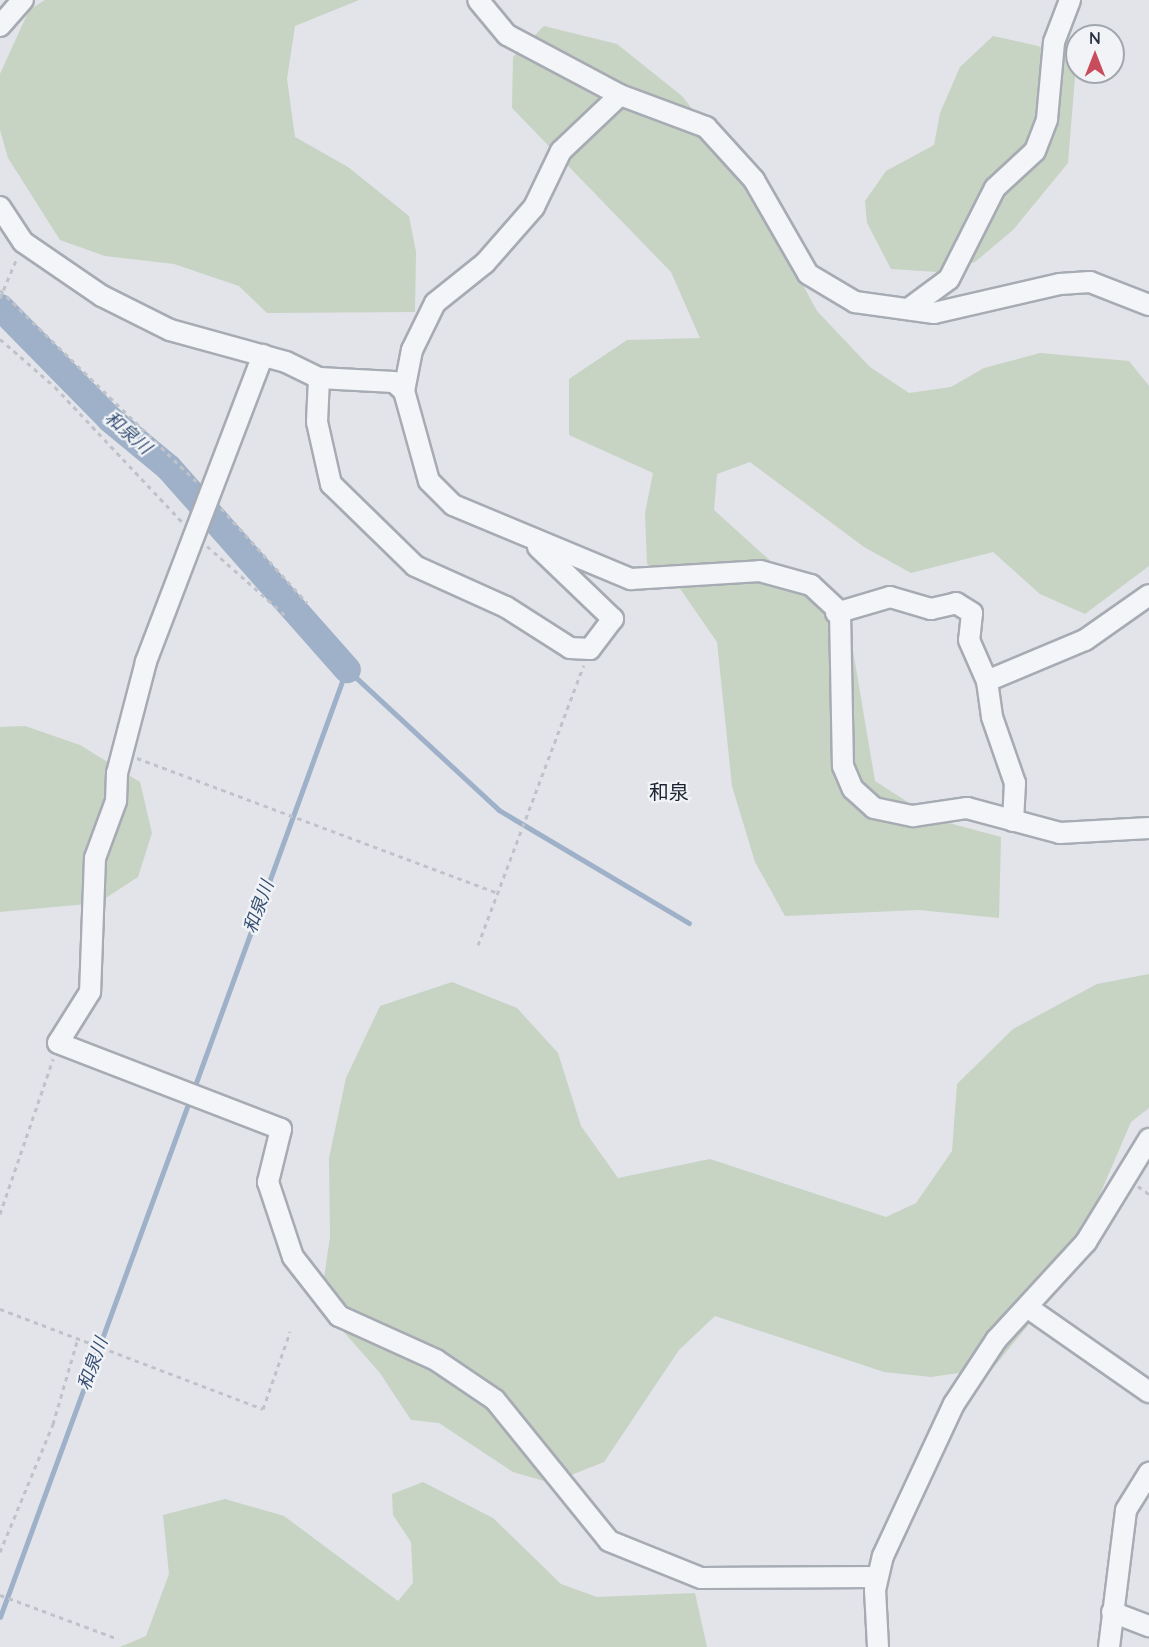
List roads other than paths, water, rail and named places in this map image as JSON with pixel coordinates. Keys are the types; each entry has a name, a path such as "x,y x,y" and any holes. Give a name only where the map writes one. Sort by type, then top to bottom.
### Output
{"street":[{"path":"0,26 23,0"},
{"path":"478,0 507,35 620,95 706,127 753,180 808,274 855,302 884,309 911,307 951,311 1060,284 1090,282 1149,305"},
{"path":"911,307 949,279 995,188 1035,151 1047,119 1054,42 1070,0"},
{"path":"620,95 561,151 534,207 499,247 435,303 412,350 404,391 429,481 453,505 539,537 608,573 647,579 705,572 776,573 811,585 838,613 843,766 853,789 874,808 899,816 967,808 1060,832 1149,828"},
{"path":"0,207 24,242 149,320 263,355 318,378 382,379 404,391"},
{"path":"263,355 146,662 122,752 116,801 95,858 90,992 58,1043 281,1129 268,1182 294,1257 339,1316 436,1360 495,1400 609,1541 701,1578 877,1577"},
{"path":"318,378 317,422 331,484 415,566 506,607 570,648 590,649 612,619 538,547"},
{"path":"987,681 1085,640 1149,596"},
{"path":"838,613 890,597 931,609 956,603 972,614 969,640 987,681 992,717 1015,783 1012,821"},
{"path":"872,1646 877,1577 966,1381 1027,1307 1086,1242 1149,1139"},
{"path":"1027,1307 1149,1392"},
{"path":"1108,1647 1126,1510 1149,1473"},
{"path":"1112,1612 1149,1626"}],"waterway":[{"name":"和泉川","path":"0,307 110,419 168,467 347,669"},
{"name":"和泉川","path":"193,1091 347,669 499,810 689,923"},
{"name":"和泉川","path":"0,1617 190,1099"}],"district":[{"name":"和泉","path":"669,791"}]}
